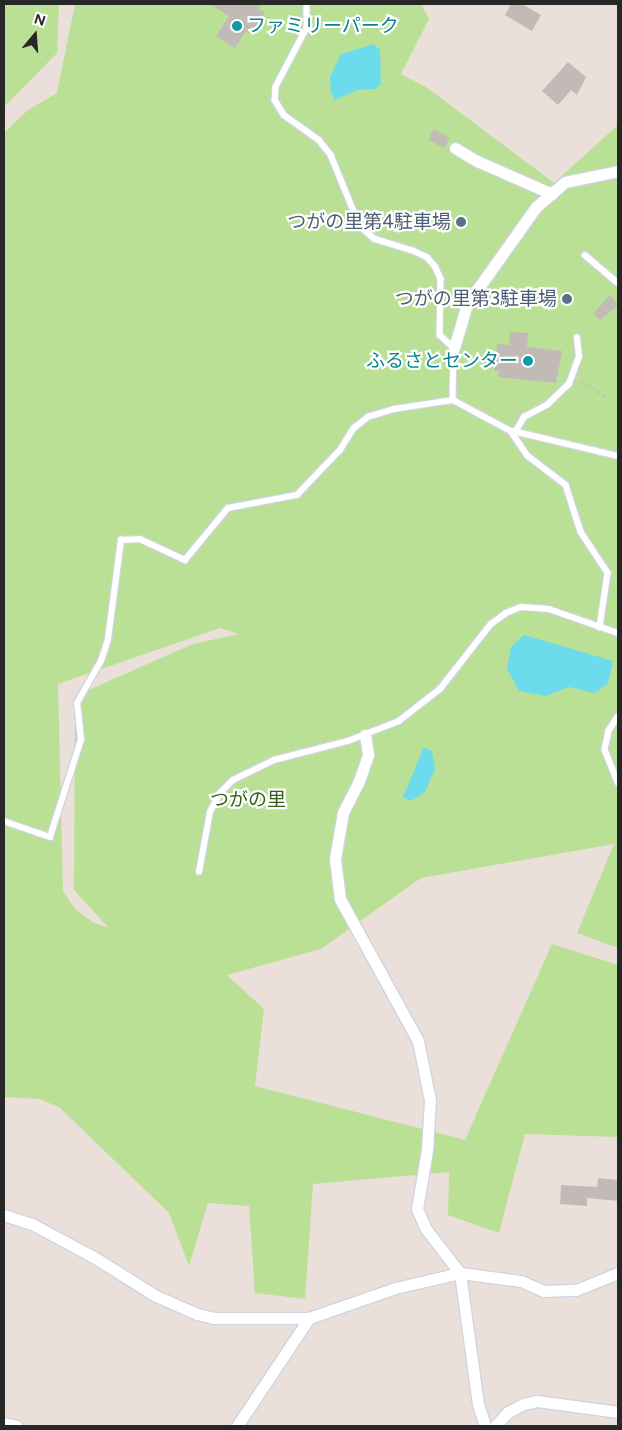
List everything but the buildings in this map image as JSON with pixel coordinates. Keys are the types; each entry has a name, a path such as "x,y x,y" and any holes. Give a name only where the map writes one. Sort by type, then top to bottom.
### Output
{"street":[{"path":"455,148 477,162 552,194"},
{"path":"454,348 467,304 536,208 565,182 618,171"},
{"path":"365,735 368,755 359,781 343,812 335,859 340,899 418,1041 430,1100 426,1150 417,1209 426,1229 460,1273 478,1404 484,1426"},
{"path":"4,1215 32,1224 92,1256 156,1296 197,1314 250,1320 309,1318 395,1288 460,1273 521,1281 543,1291 576,1290 618,1273"},
{"path":"237,1426 309,1318"},
{"path":"495,1426 508,1412 523,1404 537,1402 618,1412"},
{"path":"4,1423 16,1426"}],"lane":[{"path":"307,4 307,28 276,87 275,100 284,114 319,140 331,155 360,226 375,239 412,250 427,257 435,266 441,279 440,335 454,348 453,400"},
{"path":"584,255 618,283"},
{"path":"513,431 519,421 547,405 573,377 580,348 577,338"},
{"path":"4,821 50,837 81,740 76,703 101,661 108,639 121,540 129,537 140,539 185,560 228,508 297,495 340,450 354,428 368,417 402,407 453,400 513,431 618,456"},
{"path":"513,431 528,456 566,485 581,532 608,573 600,627"},
{"path":"199,872 210,812 220,793 233,780 274,760 365,735 399,721 423,704 446,682 491,624 506,613 534,607 618,634"},
{"path":"618,717 609,731 605,750 618,783"}],"path":[{"path":"573,377 606,397"}],"green space":[{"path":"4,4 59,4 57,53 4,107"},
{"name":"つがの里","path":"75,4 421,4 429,19 401,74 426,87 554,183 618,125 618,948 577,933 614,844 421,878 321,949 227,975 264,1009 255,1086 465,1140 552,944 618,965 618,1137 525,1134 499,1233 448,1215 449,1172 313,1184 305,1299 255,1293 249,1206 208,1203 189,1266 169,1213 59,1107 39,1099 4,1097 4,133 28,110 57,93","holes":["220,628 239,634 193,644 75,696 74,890 109,928 94,923 75,909 63,891 58,684"]}],"water":[{"path":"374,44 380,50 381,84 375,89 358,90 335,100 331,93 330,77 341,54"},
{"path":"524,635 613,661 608,684 594,693 569,687 546,696 519,691 507,668 511,647"},
{"path":"424,747 432,751 435,769 425,792 411,801 403,797"}],"place":[{"name":"ファミリーパーク","path":"237,26"},
{"name":"つがの里第4駐車場","path":"461,222"},
{"name":"つがの里第3駐車場","path":"567,299"},
{"name":"ふるさとセンター","path":"528,361"}]}
